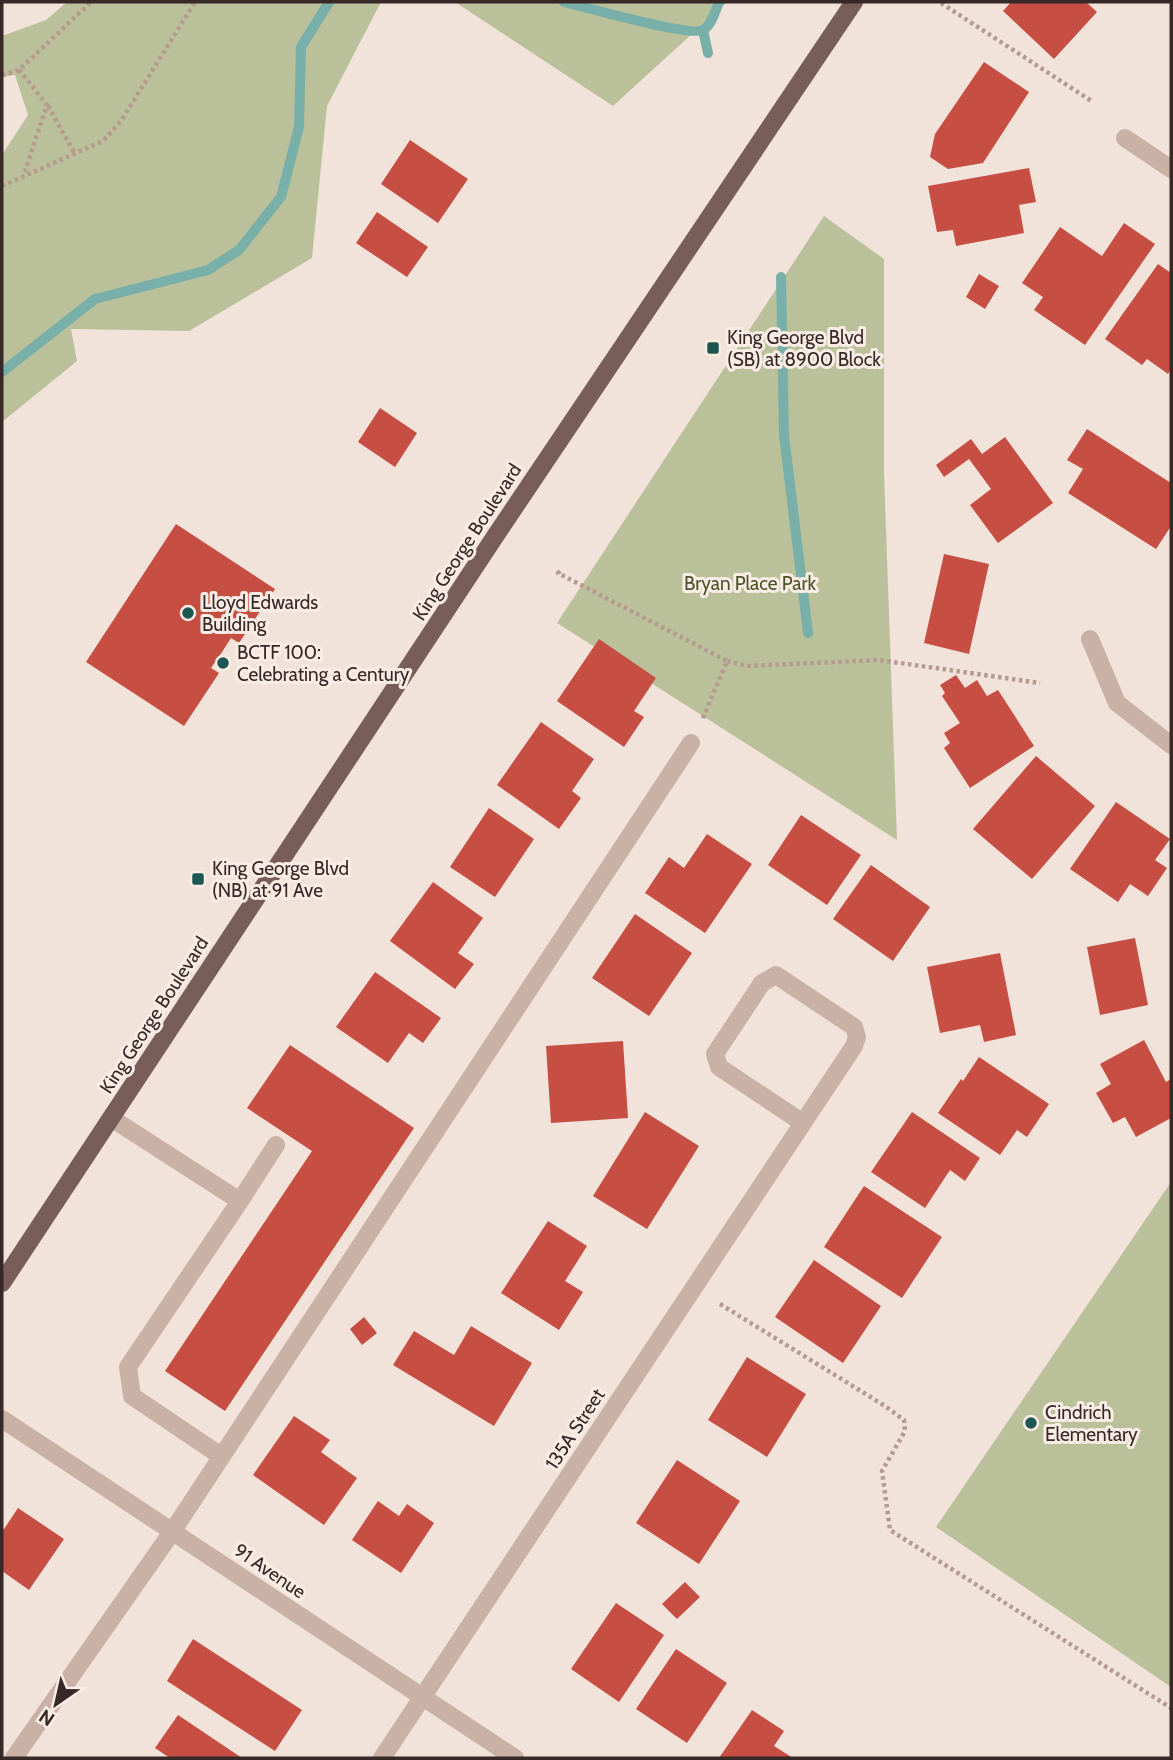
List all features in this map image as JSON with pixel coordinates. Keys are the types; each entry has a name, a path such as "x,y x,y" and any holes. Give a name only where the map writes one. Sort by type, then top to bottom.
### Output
{"main road":[{"name":"King George Boulevard","path":"2,1283 494,538 854,2"}],"street":[{"path":"1125,138 1171,169"},
{"path":"1090,639 1117,703 1171,745"},
{"path":"14,1758 172,1532 691,743"},
{"name":"135A Street","path":"382,1758 423,1699 854,1046 857,1037 854,1027 776,975 762,983 716,1054 715,1061 719,1067 803,1123"},
{"path":"111,1118 240,1201"},
{"path":"221,1456 132,1396 128,1367 276,1145"},
{"name":"91 Avenue","path":"2,1419 515,1758"}],"path":[{"path":"2,75 19,70 91,2"},
{"path":"2,186 103,141 121,121 195,2"},
{"path":"941,3 1093,102"},
{"path":"19,70 47,105 75,154"},
{"path":"24,175 47,105"},
{"path":"560,571 558,573 727,660 747,666 879,660 1040,683"},
{"path":"691,743 727,660"},
{"path":"720,1304 904,1420 905,1431 882,1471 890,1530 1171,1708"}],"green space":[{"path":"67,2 381,2 327,106 312,258 189,331 71,329 77,361 2,422 2,155 28,115 15,75 2,77 2,36 46,20"},
{"path":"455,2 727,2 613,106"},
{"name":"Bryan Place Park","path":"824,216 884,259 884,472 897,840 557,623"},
{"path":"1171,1182 1171,1687 936,1527"}],"building":[{"path":"1011,2 1086,2 1097,12 1054,59 1003,11"},
{"path":"984,62 1029,92 983,163 948,169 930,157 935,134"},
{"path":"410,140 468,179 438,223 381,184"},
{"path":"1029,168 1036,202 1019,205 1024,233 956,246 953,230 937,232 928,186"},
{"path":"377,212 428,247 407,277 356,243"},
{"path":"1124,223 1155,244 1085,345 1034,310 1043,297 1022,283 1060,227 1102,256"},
{"path":"1158,264 1171,273 1171,369 1168,374 1147,359 1142,365 1105,339"},
{"path":"979,274 999,286 985,309 966,297"},
{"path":"380,408 417,433 395,467 358,442"},
{"path":"1087,429 1171,483 1171,526 1156,549 1068,493 1083,469 1067,460"},
{"path":"1005,437 1053,503 998,543 970,505 991,489 969,459 944,477 936,465 971,439 982,454"},
{"name":"Lloyd Edwards Building","path":"176,524 275,589 239,643 231,638 211,668 219,673 184,726 86,662"},
{"path":"944,554 989,564 969,654 924,643"},
{"path":"599,639 656,678 634,711 644,717 624,747 557,701"},
{"path":"956,675 965,688 977,680 987,696 998,690 1034,746 970,788 944,748 950,743 944,733 960,723 942,696 945,693 940,685"},
{"path":"541,722 594,759 572,791 581,798 559,829 497,785"},
{"path":"1036,756 1095,806 1032,879 973,829"},
{"path":"1116,802 1170,839 1155,860 1167,868 1148,896 1130,884 1118,902 1070,869"},
{"path":"489,808 534,839 495,897 450,867"},
{"path":"801,815 861,855 827,905 768,865"},
{"path":"707,834 752,864 705,933 645,893 669,857 684,868"},
{"path":"871,865 930,907 893,961 833,919"},
{"path":"433,882 483,918 458,953 474,964 455,989 390,941"},
{"path":"635,914 692,953 649,1016 592,978"},
{"path":"1135,938 1148,1005 1100,1015 1087,947"},
{"path":"1000,953 1016,1035 984,1042 980,1025 940,1033 927,967"},
{"path":"375,972 441,1018 423,1043 409,1033 388,1063 336,1027"},
{"path":"1144,1040 1166,1082 1171,1079 1171,1118 1136,1137 1125,1117 1113,1123 1096,1093 1111,1084 1100,1064"},
{"path":"623,1041 628,1118 551,1123 546,1046"},
{"path":"290,1045 414,1128 225,1411 165,1371 312,1151 247,1108"},
{"path":"979,1057 1049,1104 1027,1137 1017,1130 1000,1155 938,1113"},
{"path":"645,1112 699,1146 647,1229 593,1196"},
{"path":"912,1112 980,1158 965,1181 950,1170 925,1208 871,1172"},
{"path":"864,1186 942,1237 902,1298 824,1247"},
{"path":"548,1221 587,1246 565,1281 583,1292 559,1330 501,1293"},
{"path":"814,1260 881,1306 843,1363 775,1317"},
{"path":"364,1317 377,1333 362,1345 350,1329"},
{"path":"471,1326 532,1363 494,1426 393,1365 414,1331 454,1355"},
{"path":"747,1357 806,1394 767,1457 708,1420"},
{"path":"294,1416 330,1440 321,1452 357,1478 324,1525 253,1475"},
{"path":"677,1460 740,1501 699,1564 636,1523"},
{"path":"378,1501 399,1516 407,1504 434,1523 401,1573 352,1540"},
{"path":"18,1508 64,1539 29,1590 2,1571 2,1532"},
{"path":"685,1582 700,1597 677,1619 662,1604"},
{"path":"616,1603 664,1635 619,1702 571,1669"},
{"path":"193,1639 302,1710 275,1751 167,1681"},
{"path":"676,1649 727,1683 687,1743 636,1709"},
{"path":"752,1710 784,1731 774,1746 793,1758 719,1758"},
{"path":"178,1715 242,1758 170,1758 155,1748"}],"waterway":[{"path":"2,372 95,299 208,270 239,250 281,197 299,127 301,47 329,2"},
{"path":"564,2 659,26 694,31 703,30 709,25 719,2"},
{"path":"703,30 708,53"},
{"path":"781,277 784,435 808,633"}],"place":[{"name":"King George Blvd (SB) at 8900 Block","path":"713,348"},
{"name":"Lloyd Edwards Building","path":"188,613"},
{"name":"BCTF 100: Celebrating a Century","path":"223,663"},
{"name":"King George Blvd (NB) at 91 Ave","path":"198,879"},
{"name":"Cindrich Elementary","path":"1031,1423"}]}
